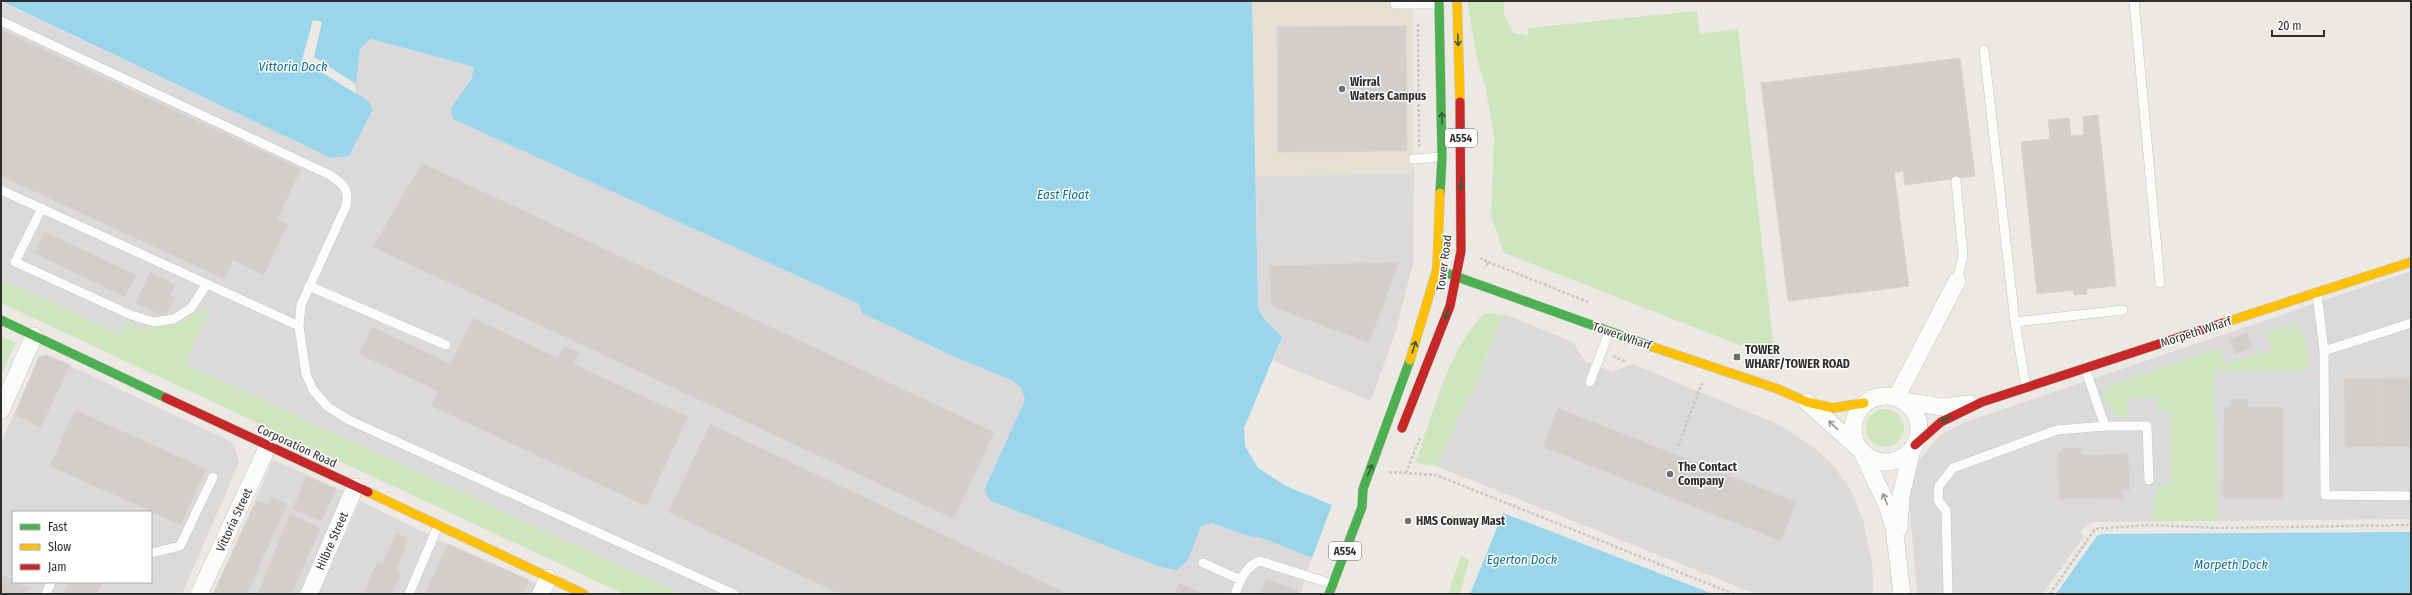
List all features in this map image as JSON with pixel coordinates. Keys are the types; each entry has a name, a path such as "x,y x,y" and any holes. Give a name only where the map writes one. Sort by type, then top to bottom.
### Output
{"main road":[{"name":"Tower Road","path":"1399,437 1450,306 1457,276 1460,251 1462,157 1457,2"},
{"name":"Tower Road","path":"1329,594 1362,507 1362,489 1396,402 1430,298 1437,269 1442,157 1439,3"},
{"name":"Morpeth Wharf","path":"1914,447 1941,422 1982,402 2317,294 2411,262"},
{"name":"Tower Wharf","path":"1437,269 1609,332 1709,364 1778,389 1807,402 1833,408 1864,404"},
{"name":"Corporation Road","path":"1,320 584,594"},
{"path":"1362,507 1371,500"}],"street":[{"path":"1899,399 1957,281"},
{"path":"1,410 34,336"},
{"path":"1898,550 1888,505 1853,436 1853,423 1857,413 1864,404 1877,397 1899,399 1910,407 1918,420 1918,432 1900,496 1898,550 1902,594"},
{"name":"Morpeth Wharf","path":"1899,399 1944,407 1982,402"},
{"name":"Tower Wharf","path":"1807,402 1860,450"},
{"name":"Vittoria Street","path":"199,594 268,446"},
{"path":"1860,450 1871,459 1880,462 1892,462 1904,457 1914,447"},
{"name":"Hilbre Street","path":"309,594 355,487"},
{"path":"541,594 548,578"}],"lane":[{"path":"2134,1 2160,283"},
{"path":"1395,4 1457,2"},
{"path":"1,21 323,172 344,184 348,196 346,206 301,305 298,326 306,374 313,390 328,407 349,420 734,594"},
{"path":"1984,50 2015,322 2026,387"},
{"path":"1413,159 1462,157"},
{"path":"1956,181 1963,256 1957,281"},
{"path":"1,190 298,326"},
{"path":"42,208 15,262 131,315 154,322 174,319 191,308 207,284"},
{"path":"309,286 446,345"},
{"path":"2317,294 2324,351 2325,495 2411,496"},
{"path":"2015,322 2123,310"},
{"path":"2324,351 2411,323"},
{"path":"1590,382 1609,332"},
{"path":"2085,368 2105,426"},
{"path":"1948,594 1946,511 1938,500 1939,486 1953,468 2057,430 2105,426 2147,426 2149,480"},
{"path":"152,553 180,546 213,477"},
{"path":"409,594 438,526"},
{"path":"1236,594 1244,573 1253,564 1260,561 1332,584"},
{"path":"1203,563 1241,580"},
{"path":"46,594 51,583"}],"path":[{"path":"1418,20 1419,148"},
{"path":"1678,446 1709,364"},
{"path":"1385,472 1436,475 1734,594"},
{"path":"2050,594 2095,529 2149,526 2218,528 2411,525"}],"shaded area":[{"path":"1252,1 1413,1 1414,173 1256,177"},
{"path":"1,2 331,158 368,101 355,93 360,49 371,39 474,67 471,80 451,108 454,119 859,304 862,313 950,355 1011,380 1022,387 1025,400 984,490 991,501 1160,567 1177,570 1188,560 1201,526 1212,523 1248,536 1262,538 1312,558 1300,594 681,594 185,364 212,306 179,322 143,329 126,323 120,334 3,280 1,265"},
{"path":"1414,173 1413,263 1396,330 1371,401 1273,361 1282,337 1264,319 1258,308 1256,176"},
{"path":"2411,271 2411,519 2096,522 2090,523 2081,531 2083,538 2042,594 1917,594 1908,489 1918,462 1939,436 1965,422"},
{"path":"1507,315 1573,342 1584,360 1612,372 1632,364 1778,424 1813,447 1833,465 1850,489 1863,520 1872,562 1873,594 1756,594 1436,466 1487,357 1501,320"},
{"path":"47,355 234,443 239,463 182,594 1,594 1,443 39,357"},
{"path":"273,460 344,491 299,594 213,594"},
{"path":"360,501 448,544 538,584 533,594 318,594"}],"green space":[{"path":"1467,1 1504,1 1504,14 1513,33 1528,36 1528,28 1697,11 1700,34 1738,29 1775,359 1504,253 1491,216 1494,136 1485,85 1477,58"},
{"path":"1,265 3,280 120,334 126,323 143,329 179,322 212,306 185,364 681,594 624,594 1,303"},
{"path":"1484,313 1507,315 1501,321 1477,380 1436,466 1415,463 1442,384 1460,346"},
{"path":"2298,323 2307,345 2308,370 2214,370 2218,521 2151,521 2157,486 2171,485 2170,411 2157,411 2157,397 2128,398 2128,418 2123,417 2110,409 2107,404 2105,388 2214,350 2219,350 2226,364 2272,350 2266,333"},
{"path":"1,336 16,343 1,375"},
{"path":"1885,409 1895,412 1901,418 1904,428 1901,438 1895,444 1885,447 1875,444 1869,438 1866,428 1869,418 1875,412"},
{"path":"1461,555 1469,561 1460,594 1448,594"}],"water":[{"name":"East Float","path":"1,1 1252,1 1258,308 1264,319 1282,337 1244,428 1245,446 1258,468 1286,486 1332,505 1312,558 1262,538 1248,536 1212,523 1201,526 1188,560 1177,570 1160,567 991,501 984,490 1025,400 1021,387 1011,380 950,355 862,313 859,304 453,119 451,108 471,80 474,67 371,39 360,49 355,93 369,102 372,111 349,156 331,158"},
{"name":"Egerton Dock","path":"1503,513 1713,594 1470,594"},
{"name":"Morpeth Dock","path":"2411,532 2411,594 2056,594 2097,536 2102,534"}],"pier":[{"path":"313,20 322,22 314,57 356,84 355,93 302,60"}],"building":[{"name":"Wirral Waters Campus","path":"1406,26 1407,151 1278,152 1277,27"},
{"path":"1,30 301,169 277,220 288,224 264,275 233,260 224,279 1,176"},
{"path":"1960,58 1975,176 1905,185 1903,171 1894,173 1909,286 1788,301 1761,83"},
{"path":"2098,115 2116,286 2086,289 2087,294 2074,295 2073,290 2037,294 2021,142 2050,139 2048,120 2069,118 2071,136 2084,135 2083,117"},
{"path":"422,163 994,432 954,519 373,247"},
{"path":"45,232 136,275 125,297 34,253"},
{"path":"1399,262 1369,343 1271,306 1270,266"},
{"path":"150,272 175,285 170,295 175,297 166,317 136,303"},
{"path":"473,318 558,358 564,346 579,352 573,364 688,417 646,506 431,406 438,391 359,354 372,327 451,364"},
{"path":"2247,333 2252,347 2235,354 2230,340"},
{"path":"47,355 70,365 41,427 15,414 39,357"},
{"path":"2381,378 2382,447 2345,447 2344,379"},
{"path":"2381,378 2411,378 2411,447 2382,447"},
{"path":"2231,399 2248,399 2248,407 2283,407 2283,498 2223,498 2224,407 2231,407"},
{"name":"The Contact Company","path":"1558,408 1796,502 1781,541 1543,447"},
{"path":"75,410 206,469 181,525 50,466"},
{"path":"710,424 1068,594 840,594 668,512"},
{"path":"2061,448 2081,448 2081,455 2128,454 2130,490 2123,490 2123,498 2059,499 2058,453 2061,453"},
{"path":"307,476 336,489 322,521 292,509"},
{"path":"272,497 287,504 247,594 213,594 257,500 269,505"},
{"path":"290,514 320,528 292,594 258,594"},
{"path":"396,533 407,538 403,546 406,547 396,570 401,573 392,594 363,594 377,563 382,565"},
{"path":"448,544 529,580 523,594 425,594"},
{"path":"1,574 12,580 12,583 30,588 27,594 1,594"},
{"path":"1266,579 1298,590 1297,594 1260,594"},
{"path":"69,583 102,583 97,594 64,594"},
{"path":"1179,583 1190,588 1203,594 1174,594"}],"traffic: fast":[{"path":"1439,1 1442,157 1440,193"},
{"path":"1438,270 1653,347"},
{"path":"1,320 166,398"},
{"path":"1329,594 1362,507 1363,489 1410,360"}],"traffic: slow":[{"path":"1457,1 1460,102"},
{"path":"1410,360 1437,269 1440,193"},
{"path":"2223,323 2411,262"},
{"path":"1653,347 1778,389 1807,402 1833,408 1864,403"},
{"path":"368,492 584,594"}],"traffic: jam":[{"path":"1402,428 1450,306 1461,251 1460,102"},
{"path":"1915,445 1941,422 1982,402 2223,323"},
{"path":"166,398 368,492"}],"place":[{"name":"Wirral Waters Campus","path":"1342,89"},
{"name":"TOWER WHARF/TOWER ROAD","path":"1737,357"},
{"name":"The Contact Company","path":"1670,474"},
{"name":"HMS Conway Mast","path":"1408,521"}],"water label":[{"name":"Vittoria Dock","path":"293,66"}]}
